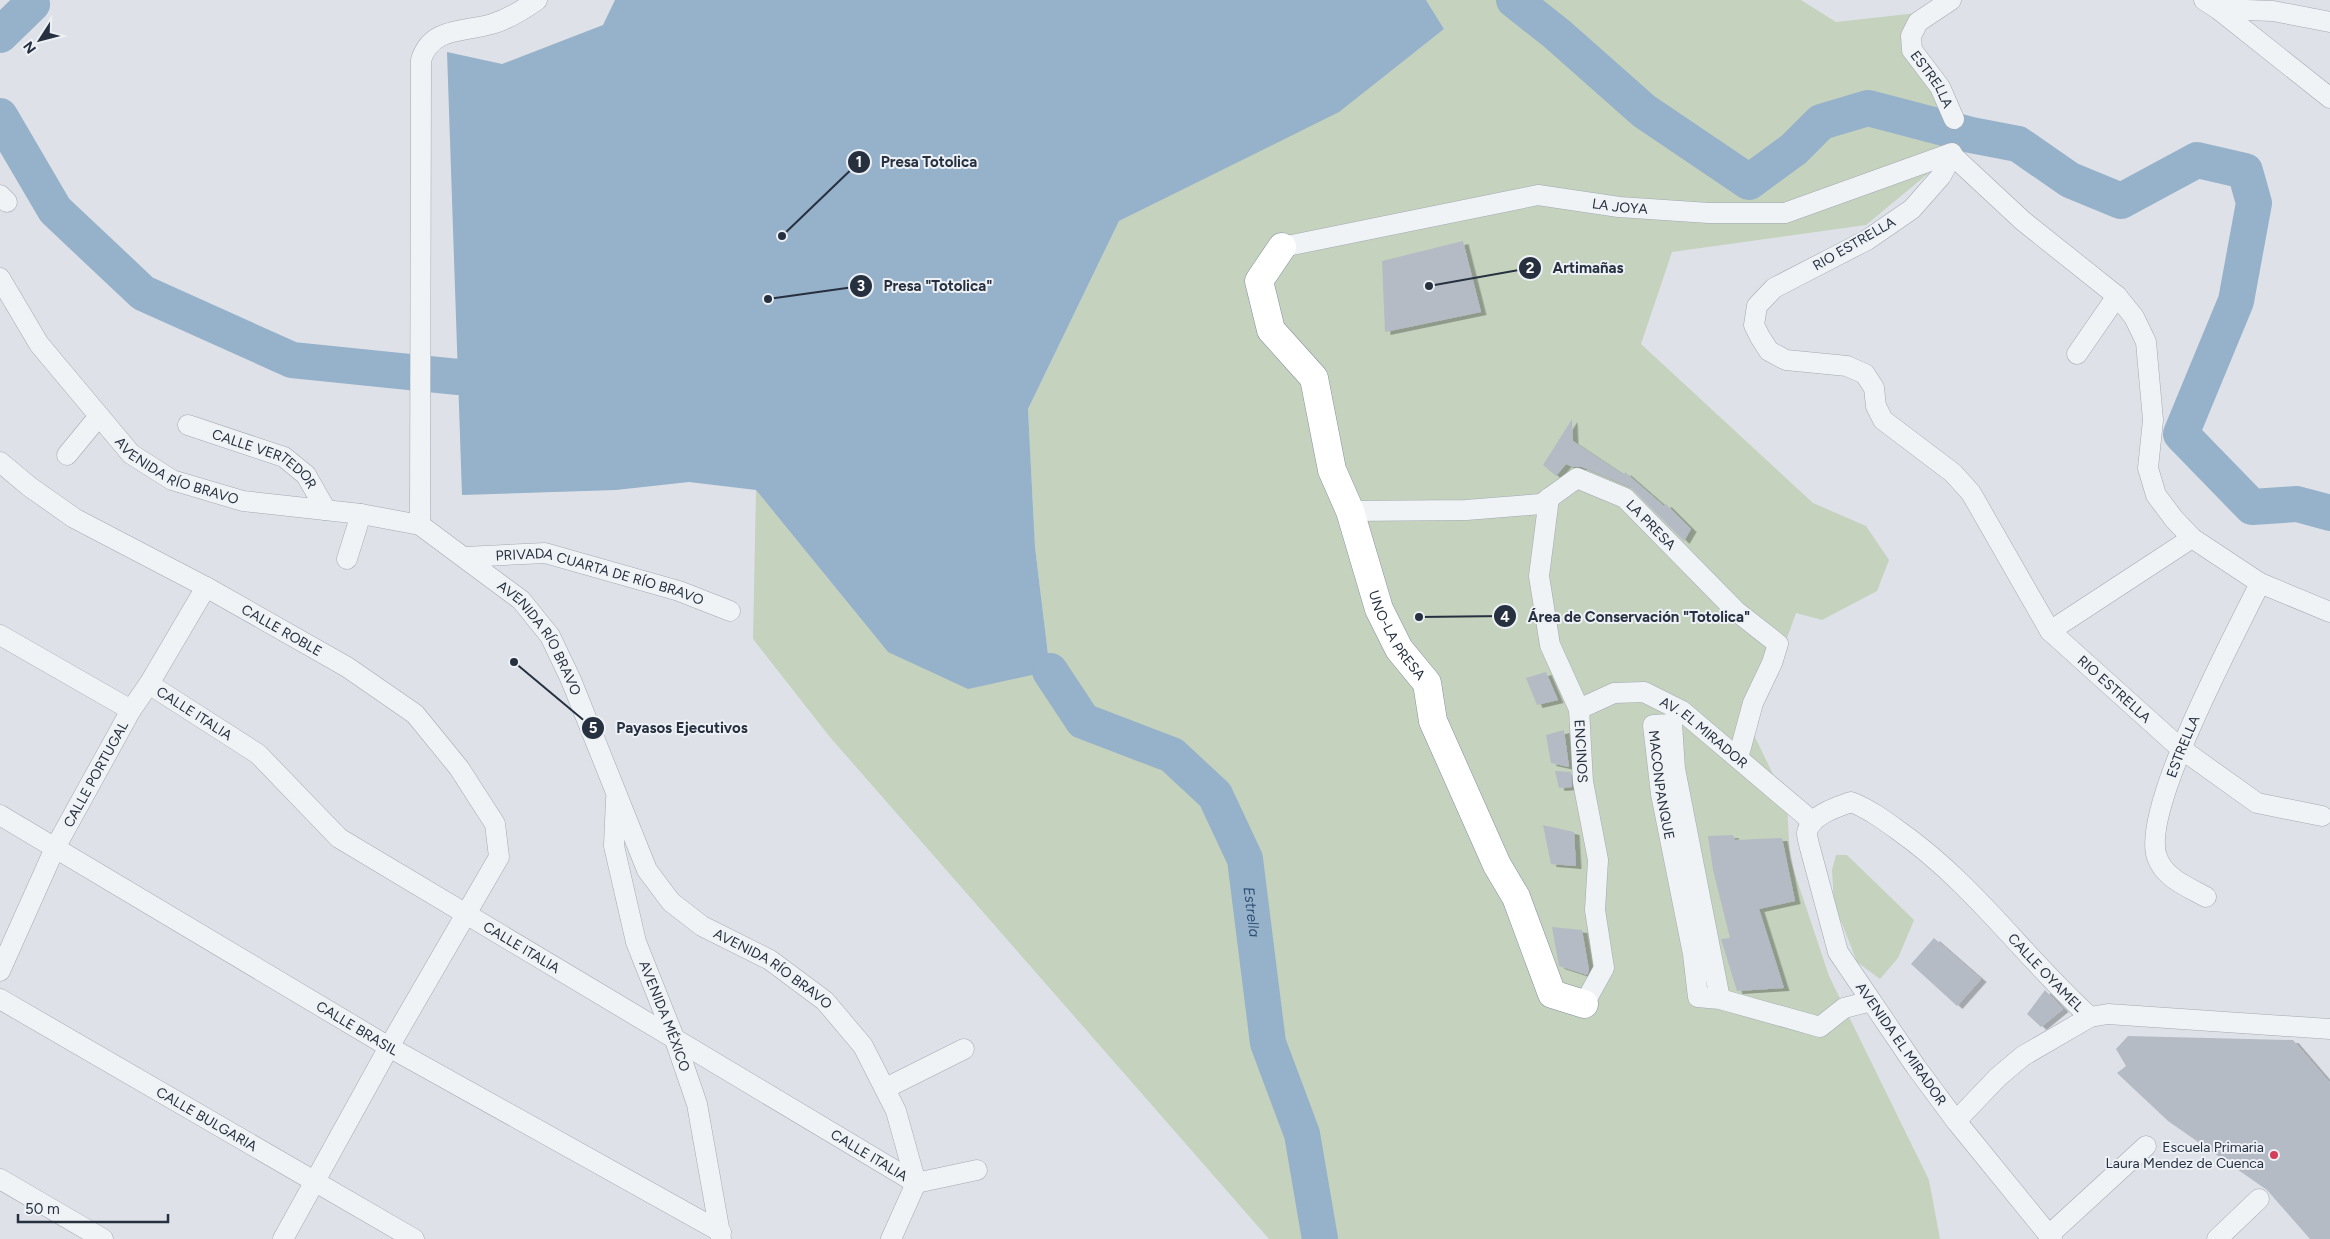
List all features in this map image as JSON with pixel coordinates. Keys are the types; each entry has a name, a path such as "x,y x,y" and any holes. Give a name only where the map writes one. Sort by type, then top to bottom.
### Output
{"highway":[{"name":"UNO-LA PRESA","path":"1282,247 1259,281 1271,330 1314,378 1332,470 1350,511 1379,609 1399,649 1428,683 1432,721 1497,865 1516,897 1552,994 1584,1004"}],"street":[{"path":"420,525 421,60 425,46 438,36 493,23 522,11 537,0"},
{"name":"ESTRELLA","path":"1951,0 1918,22 1911,36 1912,50 1940,87 1954,119"},
{"path":"2211,4 2273,11 2330,22"},
{"path":"2211,4 2330,98"},
{"path":"1952,154 2023,221 2117,296 2134,316 2146,342 2153,420 2148,468 2156,495 2174,519 2192,538 2260,583 2330,612"},
{"name":"LA JOYA","path":"1282,247 1538,195 1619,207 1709,213 1785,213 1952,154"},
{"name":"RIO ESTRELLA","path":"1952,154 1941,176 1912,209 1867,240 1774,288 1757,306 1754,324 1769,351 1786,360 1847,366 1865,374 1874,388 1876,406 1883,420 1953,472 1971,493 2050,631 2180,748 2257,804 2322,816"},
{"name":"AVENIDA RÍO BRAVO","path":"0,278 39,344 131,454 172,480 243,501 361,514 420,525 465,556 521,600 550,636 571,680 647,870 671,902 702,926 770,960 825,1001 863,1046 886,1088 896,1111 916,1183"},
{"path":"2077,354 2117,296"},
{"path":"67,456 99,416"},
{"name":"CALLE VERTEDOR","path":"188,425 284,457 306,475 326,510"},
{"name":"CALLE ROBLE","path":"0,462 30,487 74,518 206,586 348,666 415,714 459,768 495,824 499,858 467,914"},
{"name":"LA PRESA","path":"1350,511 1466,510 1541,504 1577,478 1624,498 1736,611 1778,644 1772,663 1753,703 1738,758"},
{"name":"ENCINOS","path":"1549,498 1539,576 1550,645 1579,709 1583,782 1598,860 1595,910 1604,968 1584,1004"},
{"path":"347,559 361,514"},
{"path":"2050,631 2192,538"},
{"name":"PRIVADA CUARTA DE RÍO BRAVO","path":"465,556 545,554 679,591 730,611"},
{"name":"ESTRELLA","path":"2206,897 2170,877 2157,858 2154,834 2180,748 2260,583"},
{"name":"CALLE PORTUGAL","path":"0,971 55,848 130,710 149,684 206,586"},
{"path":"0,635 130,710"},
{"name":"CALLE ITALIA","path":"149,684 258,754 339,838 916,1183"},
{"name":"AV. EL MIRADOR","path":"1579,709 1614,693 1644,692 1682,710 1812,822"},
{"name":"MACONPANQUE","path":"1672,724 1675,769 1720,999 1698,997 1693,954 1662,794 1653,725 1672,724"},
{"name":"AVENIDA MÉXICO","path":"616,793 614,846 636,942 675,1040 696,1104 721,1236"},
{"name":"CALLE OYAMEL","path":"1812,822 1832,808 1851,802 1867,808 1916,843 1972,892 2014,936 2060,990 2090,1018 2108,1014 2330,1029"},
{"name":"CALLE BRASIL","path":"0,815 389,1047 721,1236"},
{"name":"AVENIDA EL MIRADOR","path":"1812,822 1807,833 1838,952 1916,1067 1956,1121 2050,1237"},
{"path":"283,1239 389,1047 467,914"},
{"name":"CALLE BULGARIA","path":"0,999 414,1239"},
{"path":"1720,999 1820,1026 1844,1008 1871,1001"},
{"path":"1956,1121 1998,1077 2023,1056 2090,1018"},
{"path":"886,1088 964,1049"},
{"path":"2050,1237 2146,1146"},
{"path":"891,1239 916,1183 977,1170"},
{"path":"0,1179 103,1239"},
{"path":"2217,1239 2259,1199"}],"green space":[{"path":"1426,0 1801,0 1836,22 1917,13 1908,54 1953,104 1942,162 1866,225 1672,252 1641,344 1813,503 1866,526 1889,560 1877,591 1822,620 1796,613 1753,733 1787,803 1790,859 1829,976 1929,1180 1940,1239 1269,1239 829,736 753,639 756,490 888,652 1050,671 1035,547 1028,409 1119,221 1339,111 1444,29"},
{"path":"1836,855 1847,855 1914,920 1898,958 1880,979 1857,962 1834,903 1832,870"}],"water":[{"path":"615,0 1426,0 1444,29 1339,112 1119,221 1028,409 1035,547 1050,671 968,689 888,652 756,490 689,482 616,490 462,495 447,52 502,64 603,25"}],"building":[{"path":"1463,241 1481,312 1385,332 1382,261"},
{"path":"1572,419 1573,441 1624,475 1625,472 1664,506 1666,504 1691,529 1684,541 1630,487 1582,467 1573,467 1566,464 1556,476 1543,465"},
{"path":"1546,672 1558,700 1537,705 1526,678"},
{"path":"1564,730 1569,767 1551,763 1546,735"},
{"path":"1555,771 1571,772 1572,787 1559,788"},
{"path":"1543,825 1574,832 1576,866 1551,864"},
{"path":"1733,835 1735,840 1782,838 1795,901 1759,909 1784,988 1737,991 1721,939 1730,938 1713,870 1708,836"},
{"path":"1552,927 1582,930 1589,970 1587,975 1559,966"},
{"path":"1934,938 1981,979 1957,1006 1911,964"},
{"path":"2045,990 2063,1009 2041,1027 2027,1014"},
{"name":"Escuela Primaria Laura Mendez de Cuenca","path":"2128,1036 2293,1040 2330,1083 2330,1239 2310,1239 2267,1190 2168,1121 2117,1073 2126,1066 2116,1049"}],"waterway":[{"path":"0,35 32,4 31,0"},
{"path":"1514,0 1557,34 1644,111 1749,182 1794,149 1821,122 1868,108 1971,135 2018,144 2070,180 2121,201 2197,160 2245,171 2254,203 2236,301 2181,434 2252,507 2297,504 2330,513"},
{"path":"0,116 55,210 143,293 292,360 458,377"},
{"name":"Estrella","path":"1050,671 1083,721 1172,755 1215,795 1245,859 1268,1043 1302,1134 1320,1239"}],"place":[{"name":"Presa Totolica","path":"782,236"},
{"name":"Artimañas","path":"1429,286"},
{"name":"Presa \"Totolica\"","path":"768,299"},
{"name":"Área de Conservación \"Totolica\"","path":"1419,617"},
{"name":"Payasos Ejecutivos","path":"514,662"},
{"name":"Escuela Primaria Laura Mendez de Cuenca","path":"2274,1155"}]}
